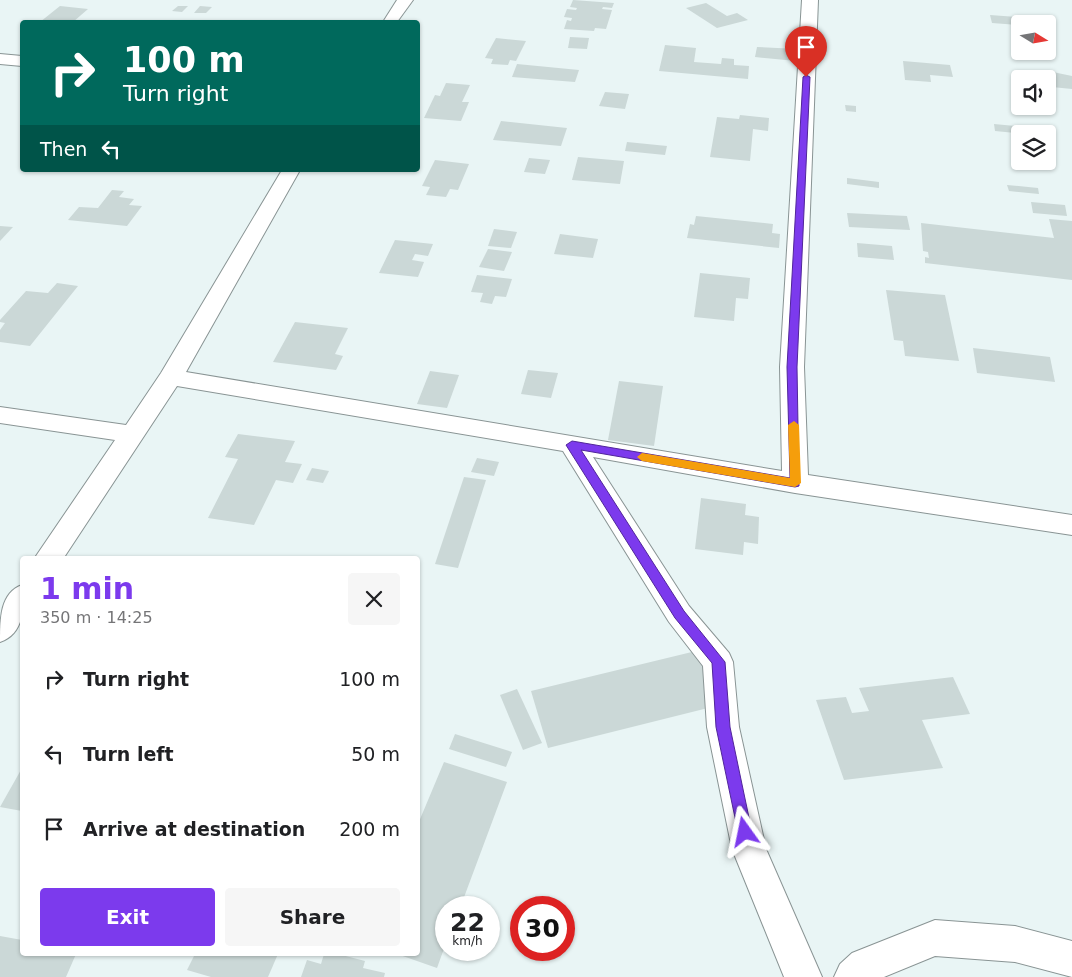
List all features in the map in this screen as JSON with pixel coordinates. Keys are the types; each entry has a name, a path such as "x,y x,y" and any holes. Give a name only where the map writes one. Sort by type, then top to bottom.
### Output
{"street":[{"path":"391,20 405,0"},
{"path":"795,483 792,367 810,0"},
{"path":"0,59 20,61"},
{"path":"50,556 131,434 171,378 290,172"},
{"path":"171,378 795,483 1072,524"},
{"path":"0,415 131,434"},
{"path":"572,445 679,614 718,662 723,727 749,849 803,977"},
{"path":"0,630 20,599"},
{"path":"853,977 865,966 935,938 1014,944 1072,960"}],"building":[{"path":"573,0 614,3 612,8 603,7 602,9 612,10 606,29 595,28 594,31 564,29 567,20 571,21 572,18 564,17 567,9 576,10 577,8 570,7"},
{"path":"706,3 727,16 737,13 748,20 717,28 686,8"},
{"path":"60,6 88,9 75,20 42,20"},
{"path":"178,6 188,6 182,12 172,11"},
{"path":"200,6 212,7 206,13 194,13"},
{"path":"990,15 1011,17 1011,24 992,23"},
{"path":"570,37 589,38 587,49 568,48"},
{"path":"496,38 526,41 516,61 510,60 508,65 491,64 493,59 485,58"},
{"path":"665,45 696,48 694,62 721,64 722,58 734,59 734,65 749,66 748,79 659,71"},
{"path":"757,47 798,49 796,61 755,57"},
{"path":"903,61 950,65 953,77 930,75 931,82 905,80"},
{"path":"517,64 579,70 575,82 512,77"},
{"path":"1056,73 1072,76 1072,89 1056,87"},
{"path":"446,83 470,85 462,102 469,102 461,121 424,118 435,95 440,96"},
{"path":"605,92 629,94 625,109 599,106"},
{"path":"845,105 856,106 856,112 846,111"},
{"path":"740,115 769,118 768,131 753,129 750,161 710,157 717,117 739,119"},
{"path":"501,121 567,128 561,146 493,140"},
{"path":"994,124 1011,126 1011,133 995,131"},
{"path":"627,142 667,146 665,155 625,151"},
{"path":"578,157 624,161 620,184 572,180"},
{"path":"529,158 550,160 545,174 524,172"},
{"path":"435,160 469,164 458,190 450,189 446,197 426,195 430,187 422,186"},
{"path":"847,178 879,182 879,188 847,184"},
{"path":"1007,185 1038,188 1039,194 1009,191"},
{"path":"112,190 124,191 119,197 134,199 129,205 142,206 127,226 68,220 79,207 98,208"},
{"path":"1031,202 1065,205 1067,216 1033,213"},
{"path":"847,213 907,216 910,230 849,227"},
{"path":"696,216 773,224 772,233 780,234 779,248 687,238 690,224 694,225"},
{"path":"1049,219 1072,221 1072,280 925,263 925,257 929,258 928,252 923,251 921,223 1054,238"},
{"path":"0,226 13,227 0,241"},
{"path":"494,229 517,232 511,248 488,246"},
{"path":"560,234 598,239 593,258 554,254"},
{"path":"395,240 433,244 428,256 415,254 412,260 424,262 418,277 379,273"},
{"path":"857,243 892,246 894,260 858,257"},
{"path":"488,249 512,252 504,271 479,267"},
{"path":"700,273 750,278 748,299 736,298 734,321 694,317"},
{"path":"477,275 512,279 506,297 495,296 492,304 480,302 483,293 471,292"},
{"path":"57,283 78,286 30,346 0,342 0,330 5,323 0,322 0,320 26,291 48,293"},
{"path":"886,290 945,295 959,361 905,356 903,341 894,340"},
{"path":"295,322 348,328 335,354 343,356 336,370 273,362"},
{"path":"973,348 1050,357 1055,382 977,373"},
{"path":"528,370 558,373 551,398 521,394"},
{"path":"430,371 459,375 447,408 417,404"},
{"path":"619,381 663,386 654,446 608,440"},
{"path":"238,434 295,441 285,462 302,464 293,483 276,480 254,525 208,518 238,459 225,457"},
{"path":"477,458 499,462 494,476 471,472"},
{"path":"312,468 329,471 323,483 306,480"},
{"path":"464,477 486,480 458,568 435,564"},
{"path":"701,498 746,504 745,515 759,517 758,544 744,542 743,555 695,549"},
{"path":"696,651 720,705 548,748 531,691"},
{"path":"953,677 970,714 922,720 943,768 844,780 816,700 846,697 852,713 869,711 859,688"},
{"path":"517,689 542,743 523,750 500,695"},
{"path":"455,734 512,752 506,767 449,749"},
{"path":"444,762 507,782 464,896 435,896 435,961 440,961 437,968 403,956 420,956 420,819"},
{"path":"20,772 20,811 0,807"},
{"path":"0,936 20,940 20,956 75,956 66,977 0,977"},
{"path":"194,956 277,956 268,977 211,977 187,970"},
{"path":"323,956 346,956 365,961 363,968 385,973 384,977 301,977 307,960 321,964"}],"slow traffic":[{"path":"642,457 795,483 794,425"}],"route":[{"path":"745,832 723,727 718,662 679,614 572,445 795,483 792,367 806,77"}]}
